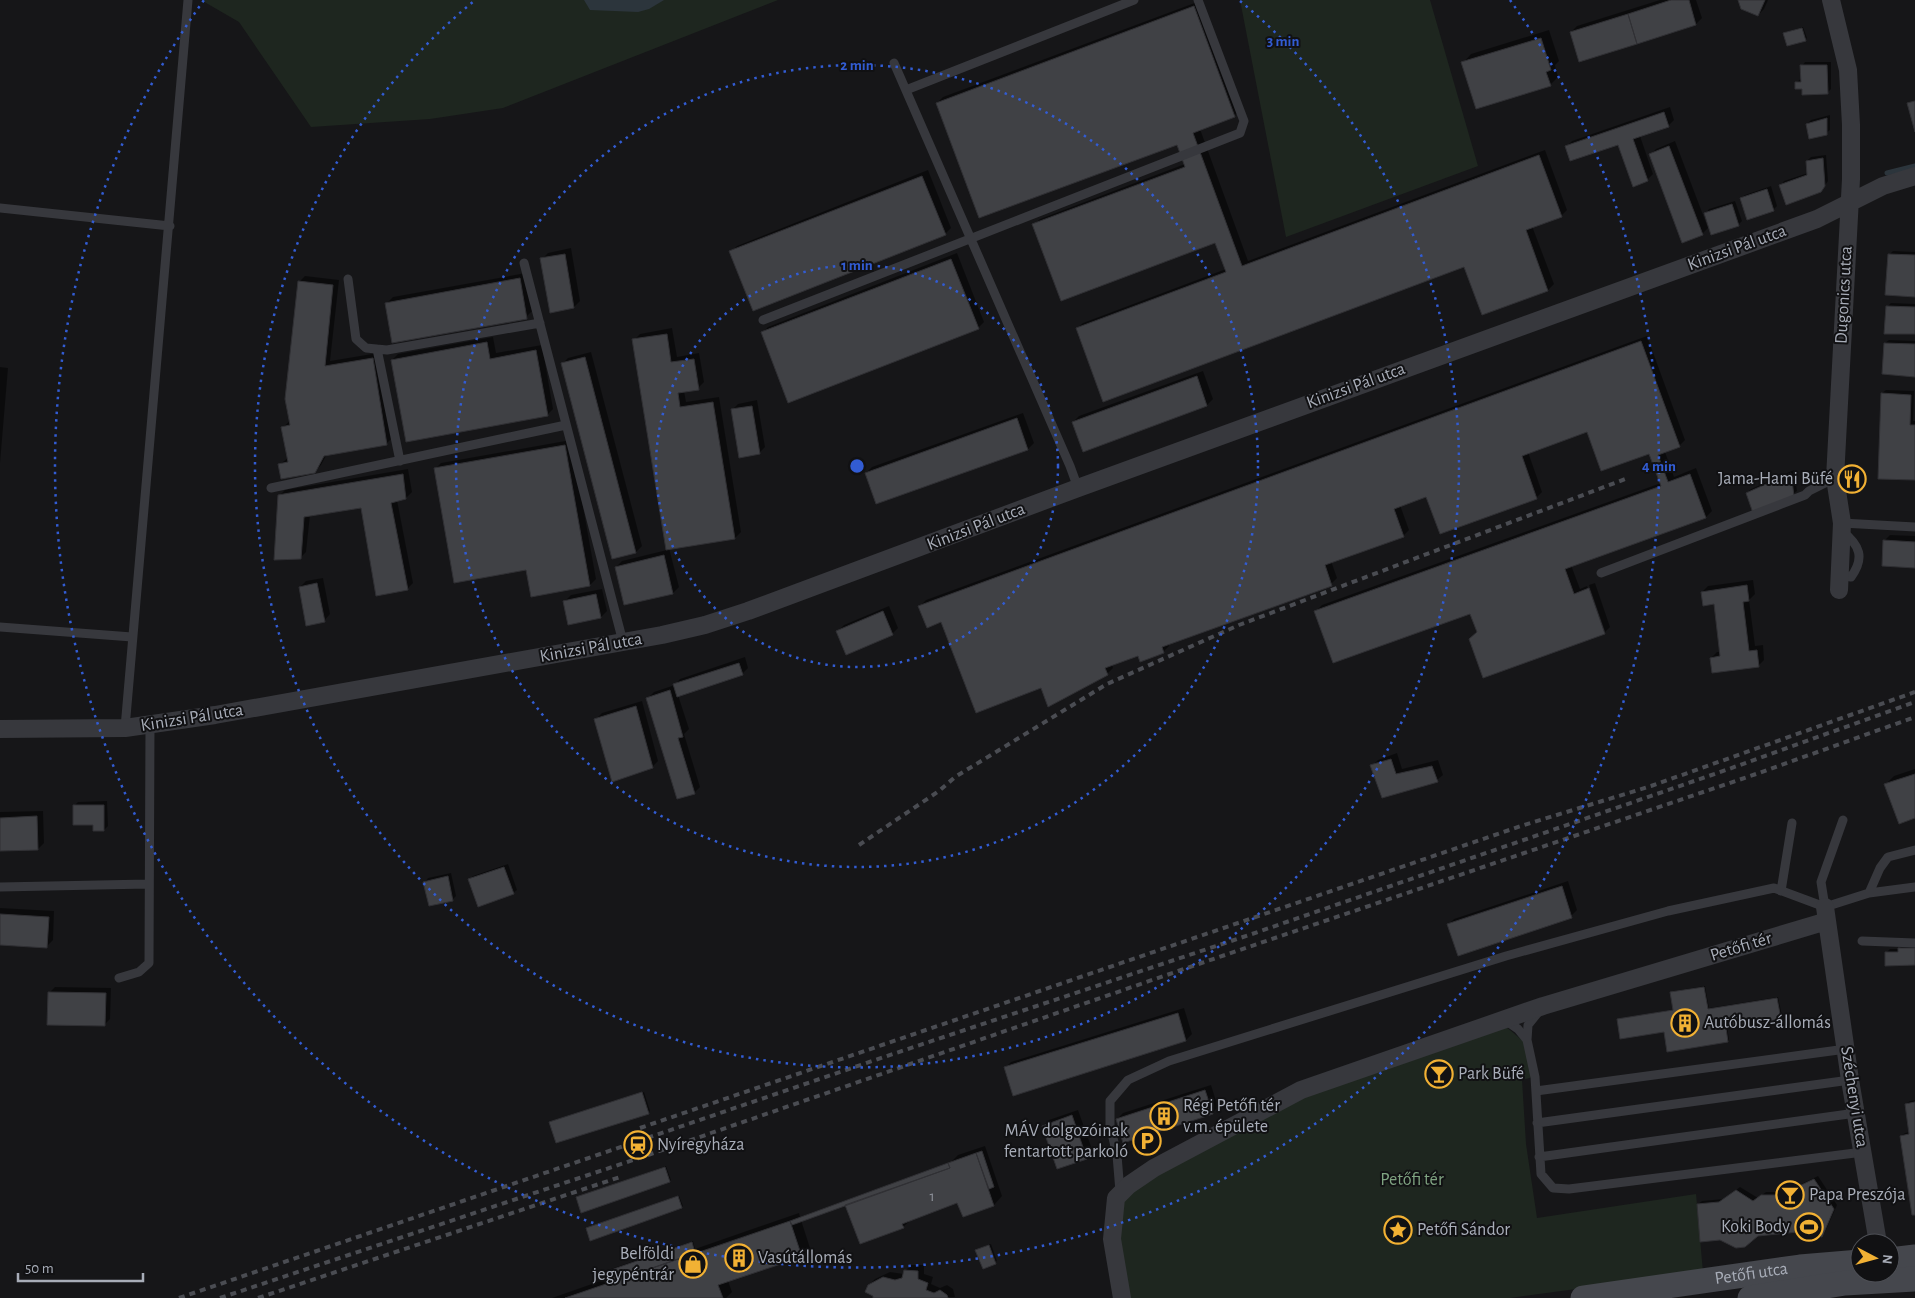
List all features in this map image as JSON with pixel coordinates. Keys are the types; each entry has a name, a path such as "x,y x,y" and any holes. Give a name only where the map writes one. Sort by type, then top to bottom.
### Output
{"main road":[{"path":"1900,1264 1915,1257"},
{"name":"Petőfi utca","path":"1583,1298 1800,1267 1850,1263"},
{"path":"1900,1275 1915,1279"},
{"name":"Petőfi utca","path":"1750,1298 1850,1280"}],"street":[{"name":"Dugonics utca","path":"1831,0 1848,70 1851,125 1849,203 1835,478 1842,527 1840,583"},
{"name":"Kinizsi Pál utca","path":"0,729 125,728 150,725 623,642 705,625 748,611 1078,488 1817,219 1883,186 1915,176"},
{"name":"Petőfi tér","path":"1120,1192 1154,1168 1301,1090 1543,1006 1826,914"},
{"name":"Széchenyi utca","path":"1826,914 1850,1080 1876,1233"},
{"path":"1120,1192 1116,1198 1112,1239 1122,1298"}],"lane":[{"path":"125,728 170,226 188,0"},
{"path":"906,90 1134,0"},
{"path":"763,320 1240,133 1244,121 1198,0"},
{"path":"894,63 1078,488"},
{"path":"0,208 170,226"},
{"path":"524,262 623,642"},
{"path":"348,279 356,339 366,348 387,350 540,323"},
{"path":"377,349 400,461"},
{"path":"271,488 566,424"},
{"path":"1601,573 1805,495 1809,491 1835,478"},
{"path":"1842,527 1915,527"},
{"path":"0,628 132,637"},
{"path":"119,978 139,972 149,962 150,725"},
{"name":"Széchenyi utca","path":"1826,914 1820,882 1843,820"},
{"path":"1781,891 1792,823"},
{"path":"1870,894 1880,868 1888,857 1915,850"},
{"path":"0,887 148,884"},
{"path":"1120,1192 1117,1155 1110,1125 1110,1101 1128,1080 1169,1061 1506,956 1668,911 1774,888 1826,914 1870,894 1915,887"},
{"path":"1862,941 1915,942"},
{"path":"1543,1006 1528,1025 1527,1040 1535,1077 1541,1174 1553,1188 1569,1189 1862,1152"},
{"path":"1505,1019 1518,1029 1527,1040"},
{"path":"1536,1091 1846,1049"},
{"path":"1537,1123 1850,1080"},
{"path":"1539,1157 1856,1113"}],"green space":[{"path":"201,0 778,0 503,108 430,119 311,127 239,22"},
{"path":"1240,0 1430,0 1478,166 1286,237"},
{"name":"Petőfi tér","path":"1504,1025 1524,1042 1533,1077 1522,1080 1526,1144 1537,1218 1696,1194 1703,1272 1510,1298 1125,1298 1117,1205 1121,1196 1301,1095"}],"shaded area":[{"path":"584,0 664,0 649,9 638,12 590,10"}],"building":[{"path":"1671,0 1689,0 1696,25 1637,44 1628,14"},
{"path":"1738,0 1765,0 1758,16 1741,9"},
{"path":"1194,6 1235,117 1193,133 1242,266 1539,155 1562,217 1526,230 1548,291 1482,315 1464,267 1103,402 1076,328 1226,272 1215,243 1061,301 1032,224 1185,167 1177,145 979,218 936,103"},
{"path":"1628,14 1637,44 1579,62 1570,32"},
{"path":"1802,28 1806,41 1787,46 1783,33"},
{"path":"1541,38 1551,70 1546,72 1551,86 1476,109 1461,62"},
{"path":"1800,65 1827,65 1828,94 1802,95 1802,89 1795,89 1795,82 1801,82"},
{"path":"1915,101 1915,132 1907,103"},
{"path":"1664,112 1669,127 1633,139 1648,181 1633,187 1618,145 1570,161 1565,146"},
{"path":"1827,118 1827,135 1809,139 1806,124"},
{"path":"1669,146 1703,235 1682,243 1649,154"},
{"path":"1823,158 1825,186 1821,192 1786,205 1779,185 1807,175 1806,161"},
{"path":"922,176 946,235 753,311 729,251"},
{"path":"1767,189 1774,211 1747,220 1740,198"},
{"path":"1732,204 1739,226 1711,235 1704,213"},
{"path":"565,254 574,308 550,313 540,258"},
{"path":"1888,254 1915,255 1915,297 1885,295"},
{"path":"951,259 979,329 788,403 761,332"},
{"path":"520,278 527,319 392,343 385,303"},
{"path":"298,281 333,285 325,366 373,358 387,445 324,456 315,473 281,479 278,464 288,462 281,427 290,425 285,399"},
{"path":"1886,306 1915,307 1915,334 1884,334"},
{"path":"667,334 671,362 694,359 699,390 678,393 680,407 713,402 735,539 666,550 632,339"},
{"path":"1641,341 1680,447 1658,455 1668,482 1690,474 1706,518 1565,569 1574,594 1589,588 1605,634 1483,678 1469,639 1477,632 1470,614 1333,663 1314,611 1661,486 1649,454 1601,471 1587,432 1522,456 1537,499 1440,534 1426,497 1394,509 1404,537 1325,565 1332,586 1162,647 1164,653 1140,662 1138,656 1105,668 1108,675 1048,707 1041,688 976,713 941,622 927,628 918,606"},
{"path":"487,342 490,359 536,350 548,416 406,442 391,360"},
{"path":"1884,343 1915,344 1915,377 1882,374"},
{"path":"585,357 636,553 612,559 561,363"},
{"path":"1197,376 1207,406 1083,452 1072,422"},
{"path":"1881,393 1911,395 1910,425 1915,425 1915,480 1878,479"},
{"path":"752,406 760,454 739,458 731,409"},
{"path":"1017,418 1028,450 876,504 865,473"},
{"path":"565,445 590,586 531,597 526,570 454,583 434,468"},
{"path":"1846,469 1862,469 1862,487 1846,487"},
{"path":"1791,473 1794,496 1753,513 1746,493"},
{"path":"403,474 406,499 391,503 408,590 376,596 361,508 304,517 301,559 274,560 278,495"},
{"path":"1883,540 1915,542 1915,568 1882,566"},
{"path":"664,555 673,594 624,605 615,567"},
{"path":"317,583 325,622 306,626 299,587"},
{"path":"1747,585 1749,601 1743,602 1749,651 1757,650 1759,667 1712,673 1710,658 1720,656 1714,604 1703,606 1701,592"},
{"path":"596,594 601,618 568,625 563,601"},
{"path":"883,611 893,635 846,655 836,631"},
{"path":"739,663 743,675 677,697 673,684"},
{"path":"670,690 683,737 678,738 695,794 677,799 646,698"},
{"path":"636,706 653,768 612,782 594,719"},
{"path":"1391,759 1396,774 1432,766 1438,782 1382,798 1370,765"},
{"path":"1915,774 1915,818 1899,824 1884,784"},
{"path":"73,805 104,805 104,831 93,831 93,825 73,825"},
{"path":"37,816 38,850 0,851 0,818"},
{"path":"504,867 514,894 478,907 468,879"},
{"path":"448,876 453,901 429,906 423,882"},
{"path":"1562,886 1572,918 1458,956 1447,924"},
{"path":"0,914 49,917 47,948 0,945"},
{"path":"1898,948 1915,948 1915,965 1885,966 1885,952 1898,952"},
{"name":"Autóbusz-állomás","path":"1704,987 1708,1009 1777,998 1781,1019 1726,1028 1728,1042 1667,1052 1664,1032 1620,1039 1617,1019 1673,1010 1670,992"},
{"path":"48,992 106,993 105,1026 47,1025"},
{"path":"1178,1013 1186,1041 1013,1096 1004,1067"},
{"name":"Régi Petőfi tér v.m. épülete","path":"1205,1090 1213,1114 1123,1143 1116,1119"},
{"path":"642,1092 649,1114 556,1143 549,1122"},
{"path":"1915,1102 1915,1215 1912,1215 1900,1136 1909,1134 1905,1104"},
{"path":"1072,1115 1087,1159 1057,1169 1042,1126"},
{"path":"982,1151 994,1187 989,1189 976,1153"},
{"path":"976,1153 994,1206 963,1217 957,1203 902,1224 904,1228 860,1244 845,1205 950,1168 948,1163"},
{"path":"948,1163 950,1168 792,1225 790,1221"},
{"path":"665,1167 670,1182 581,1213 576,1197"},
{"path":"1814,1179 1834,1209 1822,1237 1798,1232 1758,1236 1745,1247 1736,1248 1720,1240 1700,1242 1697,1204 1719,1202 1736,1190 1753,1201 1761,1195 1780,1195"},
{"path":"678,1196 682,1208 590,1241 586,1228"},
{"name":"Vasútállomás","path":"790,1221 802,1257 718,1285 723,1298 565,1298"},
{"path":"692,1242 695,1253 606,1284 602,1273"},
{"path":"989,1245 996,1264 983,1269 975,1250"},
{"path":"904,1270 918,1271 918,1279 928,1283 926,1290 934,1293 940,1290 948,1298 873,1298 873,1296 865,1292 868,1285 883,1277 895,1280 902,1278"}],"waterway":[{"path":"1887,173 1915,166"}],"railway":[{"path":"859,845 939,791 955,777 1107,684 1239,625 1628,478"},
{"path":"640,1128 1521,826 1651,786 1915,692"},
{"path":"179,1298 884,1057 1249,935 1726,770 1915,702"},
{"path":"220,1298 648,1155 1181,970 1759,773 1915,717"},
{"path":"258,1298 620,1177"}],"place":[{"name":"Jama-Hami Büfé","path":"1852,479"},
{"name":"Autóbusz-állomás","path":"1685,1023"},
{"name":"Park Büfé","path":"1439,1074"},
{"name":"Régi Petőfi tér v.m. épülete","path":"1164,1116"},
{"name":"MÁV dolgozóinak fentartott parkoló","path":"1147,1141"},
{"name":"Nyíregyháza","path":"638,1145"},
{"name":"Papa Preszója","path":"1790,1195"},
{"name":"Koki Body","path":"1809,1227"},
{"name":"Petőfi Sándor","path":"1398,1230"},
{"name":"Vasútállomás","path":"739,1258"},
{"name":"Belföldi jegypéntrár","path":"693,1264"}]}
